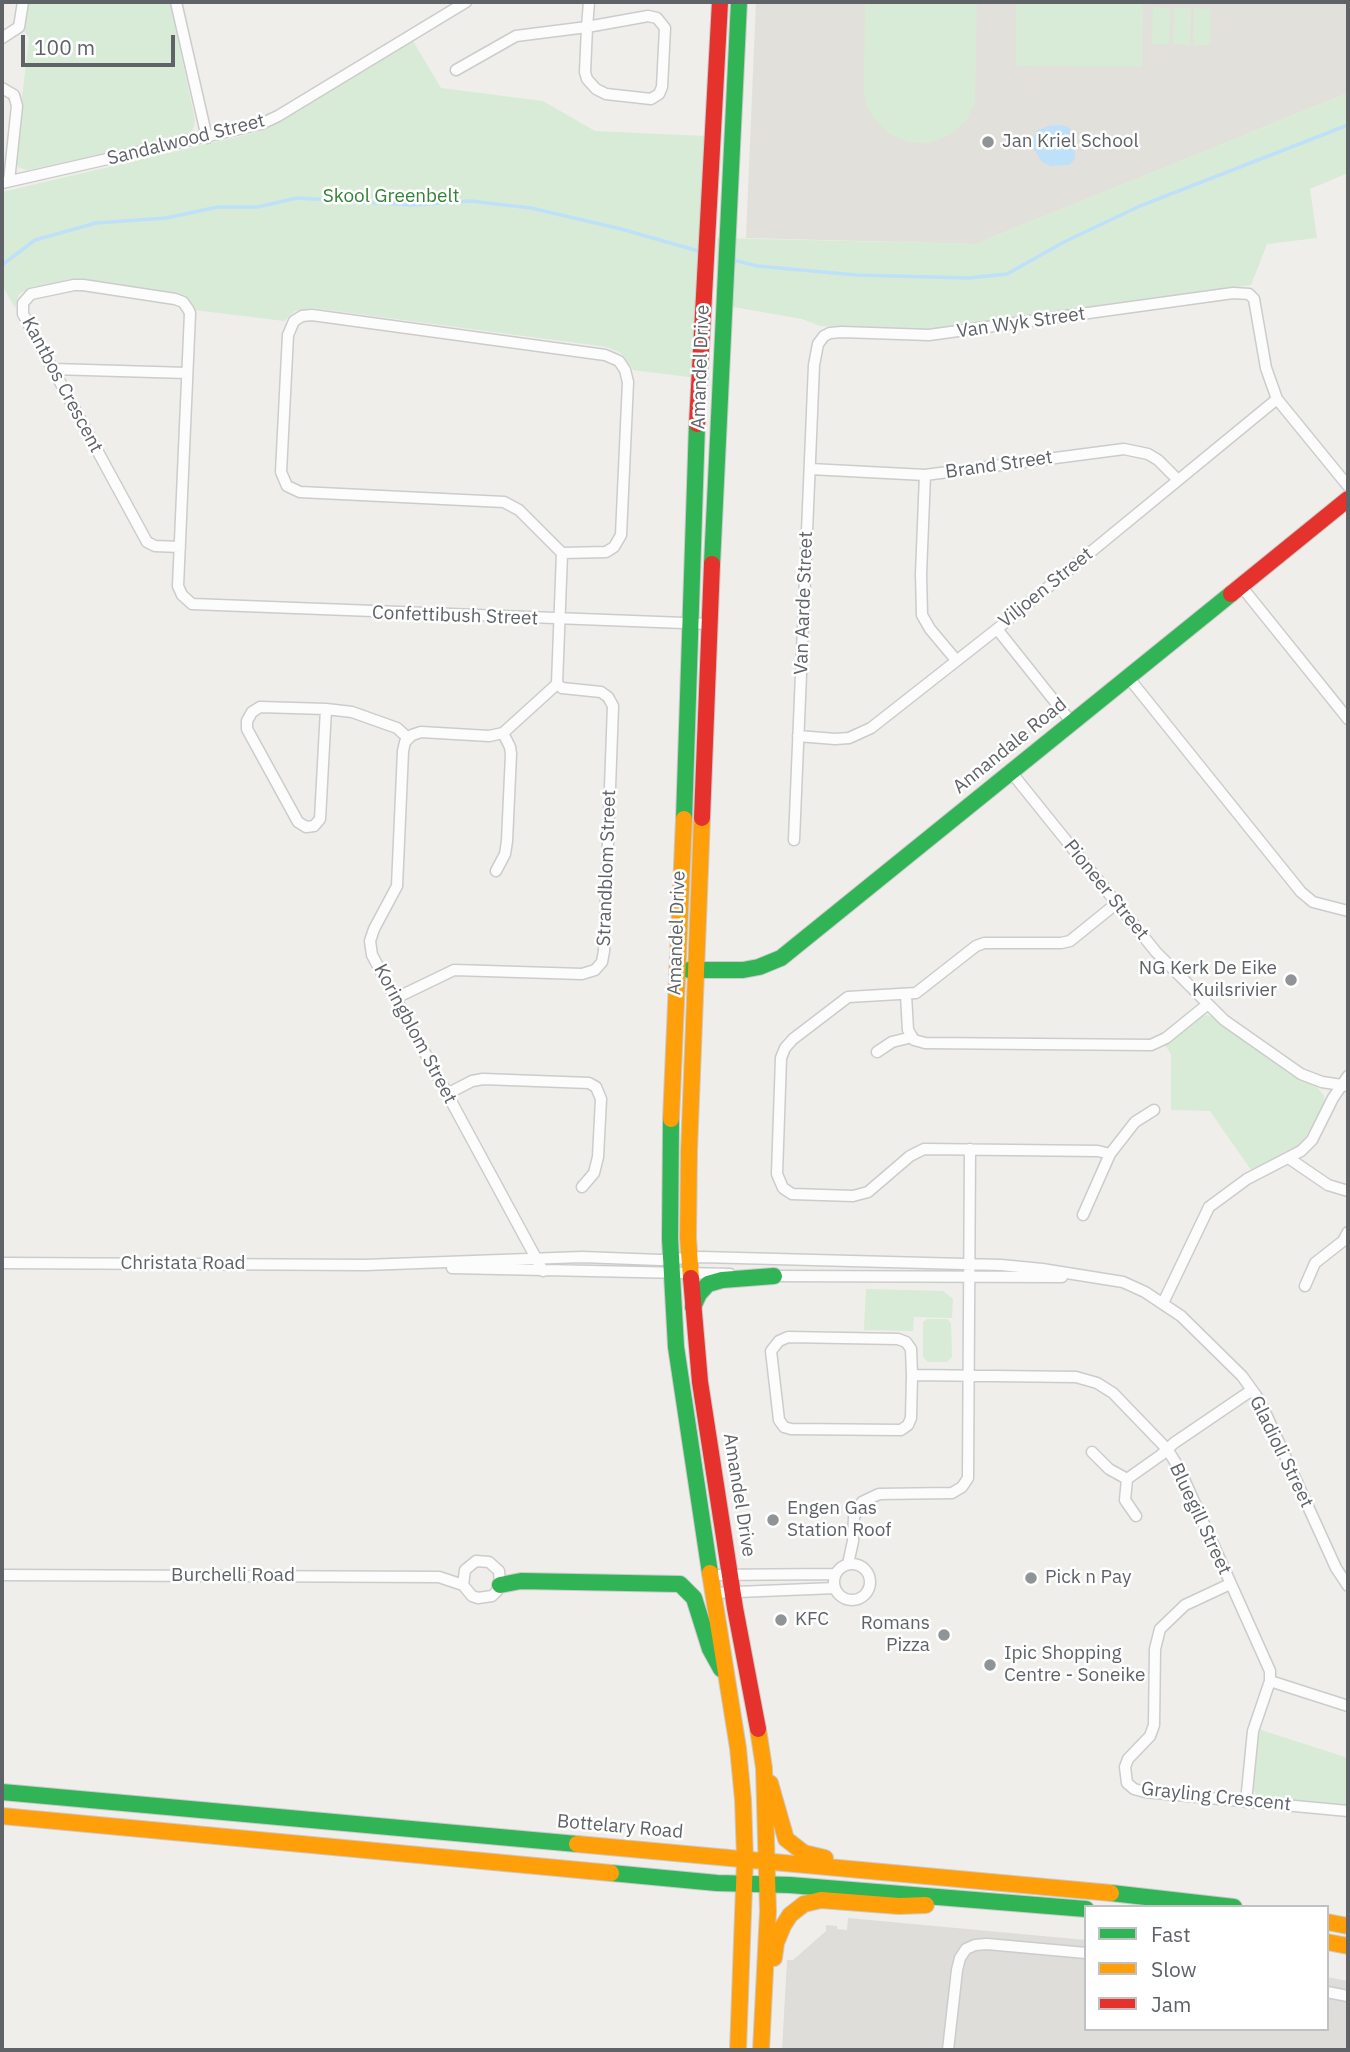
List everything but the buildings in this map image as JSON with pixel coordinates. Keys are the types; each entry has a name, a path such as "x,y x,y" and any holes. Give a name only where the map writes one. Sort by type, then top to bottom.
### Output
{"street":[{"path":"2,38 19,27 23,2"},
{"name":"Sandalwood Street","path":"5,182 206,138 269,121 466,2"},
{"path":"456,70 516,37 587,27 648,16 657,18 665,28 662,87 659,94 651,99 606,94 596,89 587,79 585,72 587,27 589,2"},
{"name":"Amandel Drive","path":"719,2 697,419 669,1175 671,1266 680,1373 739,1761 746,1859 738,2050"},
{"name":"Amandel Drive","path":"739,2 689,1151 690,1265 692,1308 705,1415 764,1768 768,1884 761,2050"},
{"path":"179,3 206,138"},
{"path":"2,88 14,95 17,106 5,182"},
{"name":"Kantbos Crescent","path":"180,547 155,546 147,542 23,314 23,303 31,294 79,285 175,299 183,302 190,313 180,591 188,602 200,605"},
{"name":"Van Wyk Street","path":"814,365 818,344 830,333 929,335 1233,293 1249,294 1254,299 1266,368 1277,399"},
{"path":"326,709 320,819 314,826 306,827 298,822 250,733 247,721 252,712 260,707 326,709 352,712 397,728 408,738 421,732 489,736 503,733 557,684 562,553 519,510 504,502 300,492 287,486 281,472 288,335 294,321 307,315 615,358 625,370 628,382 622,530 617,544 606,552 562,553"},
{"name":"Van Aarde Street","path":"794,840 814,365"},
{"path":"53,369 187,373"},
{"path":"1277,399 1348,486"},
{"name":"Viljoen Street","path":"798,736 835,739 859,735 871,728 997,629 1277,399"},
{"name":"Brand Street","path":"810,469 925,475 1124,449 1148,454 1178,480"},
{"path":"925,475 922,615 956,660"},
{"name":"Annandale Road","path":"677,970 752,969 781,958 1348,499"},
{"path":"1241,586 1348,719"},
{"name":"Confettibush Street","path":"200,605 710,624"},
{"path":"997,629 1072,723"},
{"path":"1128,677 1301,892 1313,902 1348,911"},
{"name":"Strandblom Street","path":"396,998 454,970 582,974 595,970 602,962 613,706 601,692 562,688 557,684"},
{"path":"496,871 507,845 511,754 503,733"},
{"name":"Koringblom Street","path":"408,738 403,751 397,886 374,929 370,942 372,955 544,1271"},
{"name":"Pioneer Street","path":"1012,772 1156,952 1229,1024 1288,1067 1312,1079 1346,1082"},
{"path":"1110,1154 1098,1151 970,1149 918,1151 872,1189 858,1196 798,1195 783,1188 778,1179 780,1064 785,1048 845,999 858,996 906,995 920,991 979,944 1066,942 1077,937 1117,903"},
{"path":"906,995 907,1026 912,1037"},
{"path":"877,1052 892,1042 912,1037 925,1042 1151,1045 1166,1038 1208,1004"},
{"path":"447,1094 472,1081 483,1079 589,1083 596,1087 601,1098 598,1157 594,1173 582,1187"},
{"path":"1163,1303 1209,1207 1247,1179 1301,1151 1312,1140 1333,1098 1346,1082"},
{"path":"1083,1215 1110,1154 1135,1122 1154,1110"},
{"path":"853,1564 855,1512 866,1499 886,1493 952,1493 966,1482 970,1376 970,1149"},
{"path":"1290,1159 1328,1185 1348,1191"},
{"path":"1305,1286 1315,1263 1343,1241 1348,1232"},
{"path":"536,1258 671,1266"},
{"name":"Christata Road","path":"365,1265 536,1258"},
{"name":"Christata Road","path":"2,1263 365,1265 544,1271"},
{"path":"544,1271 690,1265"},
{"name":"Gladioli Street","path":"690,1265 969,1265 1042,1269 1123,1282 1163,1303 1181,1316 1252,1390 1260,1401 1336,1567 1348,1586"},
{"name":"Gladioli Street","path":"690,1265 774,1276 1086,1276"},
{"path":"692,1308 708,1284 722,1280 774,1276"},
{"path":"788,1338 898,1339 906,1342 911,1349 912,1376 912,1418 901,1430 791,1429 781,1424 778,1416 771,1351 779,1341 788,1338"},
{"name":"Bluegill Street","path":"912,1376 1076,1377 1097,1383 1121,1399 1167,1449 1179,1468 1270,1671 1270,1681"},
{"path":"1136,1516 1125,1500 1127,1479 1252,1390"},
{"path":"1092,1452 1109,1469 1127,1479"},
{"path":"439,1577 465,1570 475,1561 489,1562 499,1571 500,1585 521,1581 663,1581 680,1584 694,1598 710,1649 726,1677"},
{"path":"853,1564 870,1578 868,1590 855,1600 843,1597 835,1588 835,1574 842,1566 853,1564"},
{"path":"463,1585 465,1570"},
{"path":"713,1593 732,1582 835,1574"},
{"name":"Burchelli Road","path":"2,1575 439,1577 463,1585 472,1596 485,1598 497,1591 500,1585"},
{"path":"710,1576 732,1582 835,1588"},
{"name":"Grayling Crescent","path":"1230,1584 1185,1605 1160,1629 1155,1649 1154,1726 1150,1736 1130,1755 1125,1766 1125,1779 1129,1786 1139,1791 1348,1811"},
{"path":"1246,1802 1253,1731 1270,1681 1348,1706"},
{"path":"764,1768 786,1839 795,1849 816,1857 909,1874"},
{"name":"Bottelary Road","path":"2,1792 1097,1891 1217,1905"},
{"path":"2,1816 744,1884 1084,1909"},
{"path":"767,2050 776,1943 783,1926 797,1908 821,1900 899,1906 1002,1903"},
{"path":"1329,1922 1348,1926"},
{"path":"1329,1942 1348,1946"},
{"path":"948,2050 957,1970 966,1949 987,1944 1084,1953"},
{"path":"1329,1992 1348,1996"}],"shaded area":[{"name":"Jan Kriel School","path":"756,2 1348,2 1348,93 976,244 746,238"},
{"path":"848,1918 1084,1940 1084,2031 1329,2031 1329,1977 1348,1981 1348,2050 782,2050 787,1960 793,1960 826,1931 826,1925 847,1930"}],"green space":[{"path":"28,2 170,2 195,120 193,131 184,137 27,170 18,167 15,158 29,38 23,29"},
{"path":"865,2 977,2 975,102 966,121 950,135 930,143 909,142 889,134 874,119 864,92"},
{"path":"1016,2 1143,2 1142,67 1016,66"},
{"path":"1153,7 1170,8 1169,44 1152,44"},
{"path":"1174,8 1191,8 1190,45 1173,44"},
{"path":"1194,8 1211,9 1210,45 1193,45"},
{"name":"Skool Greenbelt","path":"413,41 441,88 543,101 595,131 705,136 696,378 633,370 621,353 607,347 313,308 295,311 284,321 194,310 189,301 178,294 87,281 32,287 19,294 15,308 2,285 2,192 258,132 287,118"},
{"path":"1348,93 1348,173 1310,189 1317,238 1267,244 1251,285 926,330 820,326 802,319 716,304 717,238 976,244"},
{"path":"1207,1015 1288,1073 1318,1088 1324,1096 1325,1103 1301,1145 1251,1170 1210,1111 1171,1110 1171,1054 1165,1045 1200,1017"},
{"path":"866,1289 943,1291 953,1299 952,1318 914,1317 913,1331 864,1330"},
{"path":"927,1319 947,1319 951,1323 952,1357 947,1362 928,1362 923,1357 923,1322"},
{"path":"1258,1729 1348,1758 1348,1806 1257,1796 1252,1786"}],"water":[{"path":"1060,125 1068,127 1074,135 1075,159 1069,165 1051,166 1042,162 1034,149 1033,141 1036,131"}],"waterway":[{"path":"729,259 757,266 856,275 968,278 1007,274 1064,242 1140,206 1348,125"},
{"path":"2,265 35,240 96,223 166,218 218,207 258,207 297,198 413,205 471,201 531,208 702,252"}],"traffic: fast":[{"path":"712,564 739,2"},
{"path":"684,819 697,424"},
{"path":"689,970 743,970 781,958 1231,594"},
{"path":"671,1119 670,1239 676,1347 710,1573"},
{"path":"693,1307 708,1284 722,1280 774,1276"},
{"path":"500,1585 521,1581 680,1584 694,1598 710,1649 721,1669"},
{"path":"2,1792 577,1844"},
{"path":"611,1873 1084,1909"},
{"path":"1111,1893 1216,1905"}],"traffic: slow":[{"path":"691,1278 688,1238 689,1151 702,818"},
{"path":"671,1119 684,819"},
{"path":"710,1573 738,1748 743,1800 745,1859 738,2050"},
{"path":"758,1729 764,1768 768,1911 761,2050"},
{"path":"770,1783 786,1839 804,1853 825,1858"},
{"path":"2,1816 611,1873"},
{"path":"577,1844 1111,1893"},
{"path":"774,1958 776,1943 783,1926 790,1915 804,1904 821,1900 899,1906 926,1905"},
{"path":"1329,1922 1348,1926"},
{"path":"1329,1942 1348,1946"}],"traffic: jam":[{"path":"697,424 720,2"},
{"path":"1231,594 1348,499"},
{"path":"702,818 712,564"},
{"path":"691,1278 700,1382 735,1608 758,1729"}],"place":[{"name":"Jan Kriel School","path":"988,142"},
{"name":"NG Kerk De Eike Kuilsrivier","path":"1291,980"},
{"name":"Engen Gas Station Roof","path":"773,1520"},
{"name":"Pick n Pay","path":"1031,1578"},
{"name":"KFC","path":"781,1620"},
{"name":"Romans Pizza","path":"944,1635"},
{"name":"Ipic Shopping Centre - Soneike","path":"990,1665"}]}
